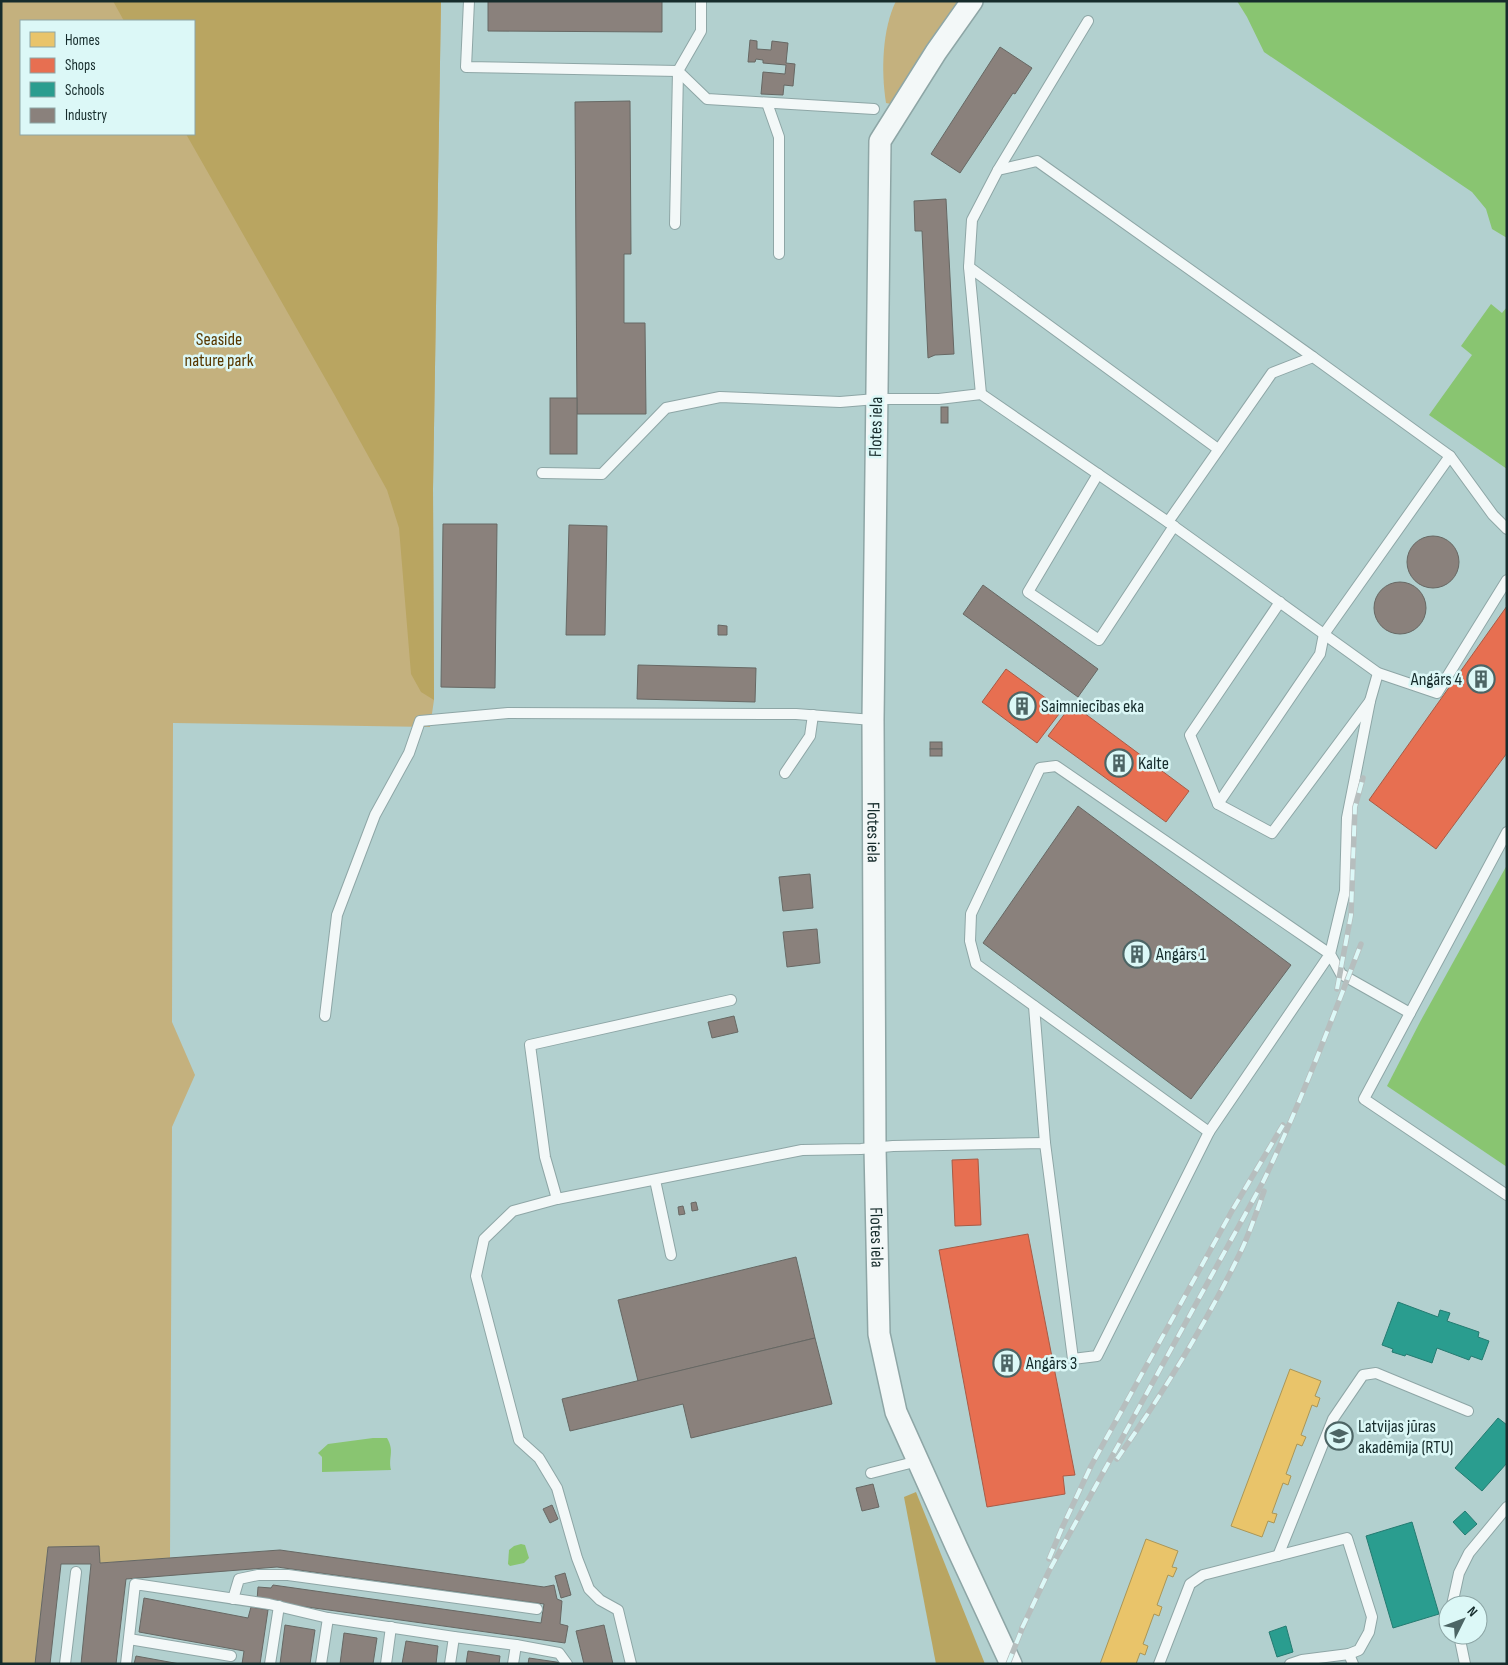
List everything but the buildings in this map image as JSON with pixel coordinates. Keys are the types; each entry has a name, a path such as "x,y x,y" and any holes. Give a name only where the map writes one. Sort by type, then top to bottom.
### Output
{"street":[{"name":"Flotes iela","path":"972,1 936,52 880,141 873,720 878,1334 896,1412 1011,1664"}],"lane":[{"path":"469,1 466,67 678,71 707,99 874,110"},
{"path":"675,224 678,71 701,31 701,1"},
{"path":"981,394 970,267 972,220 998,170 1088,21"},
{"path":"766,103 779,137 779,254"},
{"path":"998,170 1037,161 1314,357 1450,456 1493,515 1507,529"},
{"path":"970,267 1218,448"},
{"path":"1098,474 1028,592 1099,640 1218,448 1272,373 1314,357"},
{"path":"542,474 602,474 666,408 720,397 840,402 876,399 938,399 981,394 1171,524 1378,673 1437,693 1506,581"},
{"path":"1218,804 1320,654 1324,634 1450,456"},
{"path":"1280,602 1190,735 1218,804 1272,833 1370,701"},
{"path":"1034,1006 1045,1143 1073,1359 1096,1356 1208,1132 1330,954 1345,891 1347,818 1370,701 1378,673"},
{"path":"325,1016 337,915 375,814 409,753 420,721 508,712 796,714 873,720"},
{"path":"785,773 810,736 813,715"},
{"path":"1208,1132 976,964 970,941 971,914 1040,768 1056,766 1330,954 1341,974 1410,1013"},
{"path":"1507,832 1364,1099 1507,1194"},
{"path":"557,1199 545,1156 530,1045 731,1000"},
{"path":"631,1664 618,1610 600,1600 588,1589 557,1488 539,1458 520,1440 476,1276 484,1239 512,1211 557,1199 802,1150 989,1143 1045,1143"},
{"path":"655,1180 671,1255"},
{"path":"1278,1556 1333,1420 1363,1375 1376,1373 1468,1411"},
{"path":"870,1473 918,1461"},
{"path":"1454,1595 1459,1573 1469,1554 1507,1507"},
{"path":"1159,1664 1190,1584 1203,1575 1347,1538 1372,1617 1370,1632 1351,1659 1290,1664"},
{"path":"65,1664 76,1572"},
{"path":"233,1598 239,1579 258,1575 288,1575 537,1609"},
{"path":"126,1664 135,1584 279,1606 328,1618 454,1637 516,1644 559,1653 567,1664"},
{"path":"270,1664 279,1606"},
{"path":"322,1664 328,1618"},
{"path":"386,1664 391,1627"},
{"path":"450,1664 454,1637"},
{"path":"129,1639 231,1656"},
{"path":"513,1664 516,1644"},
{"path":"1461,1645 1465,1664"}],"green space":[{"name":"Seaside nature park","path":"1,1 441,1 433,489 434,700 430,727 173,723 172,1022 195,1075 172,1127 170,1558 100,1563 48,1547 35,1664 1,1664"},
{"path":"896,1 959,1 891,104 886,103 883,64 885,37 891,12"}],"shaded area":[{"path":"113,1 441,1 433,489 434,700 421,692 411,674 399,528 387,490 187,135 195,135 195,20 123,20"},
{"path":"1237,1 1507,1 1507,238 1492,229 1486,209 1472,192 1264,52"},
{"path":"1491,304 1502,313 1507,307 1507,469 1429,415 1472,355 1461,346"},
{"path":"1507,865 1507,1167 1387,1086 1420,1022"},
{"path":"387,1438 391,1447 391,1470 322,1472 322,1457 318,1453 328,1444"},
{"path":"916,1492 985,1664 936,1664 904,1497"},
{"path":"521,1544 525,1545 529,1558 524,1563 510,1566 508,1564 509,1550"}],"railway":[{"path":"1337,989 1351,915 1355,807 1363,778"},
{"path":"1022,1628 1049,1571 1263,1182 1302,1094 1361,944"},
{"path":"1049,1559 1091,1466 1233,1209 1283,1125"},
{"path":"1117,1459 1151,1409 1199,1331 1244,1244 1264,1191"},
{"path":"1008,1664 1024,1624"}],"place":[{"name":"Angārs 4","path":"1481,679"},
{"name":"Saimniecības eka","path":"1022,706"},
{"name":"Kalte","path":"1119,763"},
{"name":"Angārs 1","path":"1137,954"},
{"name":"Angārs 3","path":"1007,1363"},
{"name":"Latvijas jūras akadēmija (RTU)","path":"1339,1436"}]}
